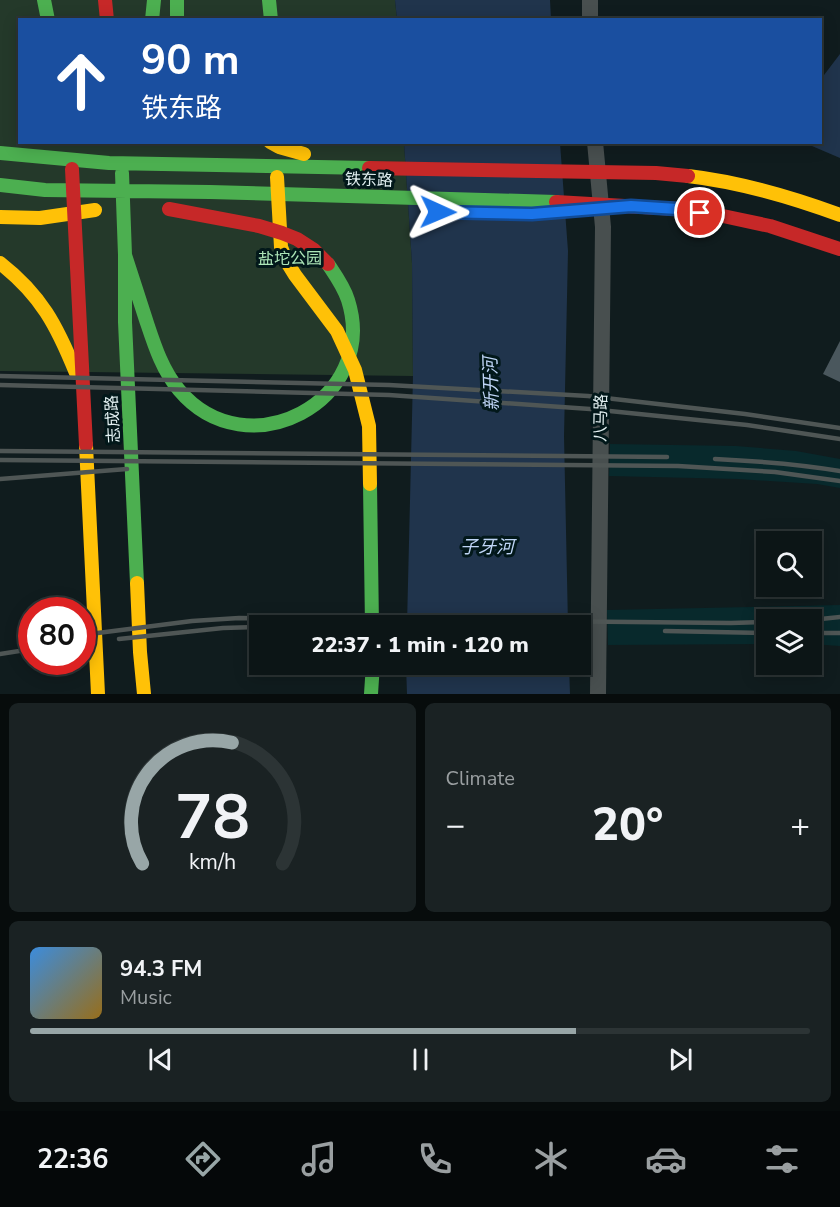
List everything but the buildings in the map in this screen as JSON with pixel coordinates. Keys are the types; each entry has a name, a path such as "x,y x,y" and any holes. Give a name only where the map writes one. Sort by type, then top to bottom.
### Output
{"main road":[{"path":"44,0 48,18"},
{"path":"105,0 107,18"},
{"path":"152,18 154,0"},
{"path":"177,0 177,18"},
{"path":"269,0 271,18"},
{"name":"志成路","path":"71,144 98,694"},
{"path":"274,144 304,154"},
{"path":"279,144 277,185 281,246 295,275 337,331 355,370 369,426 372,615"},
{"name":"志成路","path":"125,152 122,181 125,322 140,652 144,694"},
{"path":"258,152 551,159 656,173"},
{"name":"铁东路","path":"0,153 109,163 656,173 713,180 760,190 796,199 840,215"},
{"name":"铁东路","path":"0,185 45,190 531,201 677,209 770,226 840,249"},
{"path":"20,204 133,209"},
{"path":"415,211 532,214 631,206"},
{"path":"0,218 40,218 98,209"},
{"path":"125,255 162,365 183,396 205,414 236,425 262,426 293,418 308,410 332,389 340,378 351,347 352,311 347,293 330,265 307,245 282,233 256,225 163,209 239,209"},
{"path":"263,209 298,210"},
{"path":"0,263 15,273 45,307 56,325 84,395"},
{"path":"371,694 372,675"}],"street":[{"path":"590,0 590,18"},
{"name":"八马路","path":"595,144 603,227 598,694"}],"shaded area":[{"path":"610,444 736,446 796,451 840,459 840,488 817,484 738,479 609,476"},
{"path":"840,605 840,646 822,645 822,609 756,609 756,644 608,645 607,610"}],"green space":[{"name":"盐坨公园","path":"0,0 395,0 397,18 18,18 18,144 404,144 412,263 413,376 0,371"}],"water":[{"path":"395,0 550,0 551,18 397,18"},
{"path":"840,54 840,158 807,144 822,144 822,78"},
{"name":"子牙河","path":"404,144 560,144 568,251 564,436 568,615 407,615 413,376 412,263"},
{"path":"406,675 569,675 570,694 407,694"}],"railway":[{"path":"0,376 389,385 588,396 745,414 840,428"},
{"path":"0,385 389,395 590,409 747,425 840,439"},
{"path":"0,451 667,457"},
{"path":"715,459 778,463 840,471"},
{"path":"0,460 678,466 775,472 840,481"},
{"path":"0,479 127,469"},
{"path":"822,619 840,617"},
{"path":"96,633 192,621 239,618 756,622"},
{"path":"119,639 249,627"},
{"path":"665,631 756,633"},
{"path":"822,633 840,633"},
{"path":"0,654 18,651"}],"traffic: fast":[{"path":"44,0 48,18"},
{"path":"152,18 154,0"},
{"path":"177,0 177,18"},
{"path":"269,0 271,18"},
{"path":"0,153 109,163 369,168"},
{"path":"122,173 125,322 137,583"},
{"path":"0,185 45,190 210,192 556,202"},
{"path":"125,255 155,347 173,382 207,414 239,424 271,424 301,413 327,394 345,368 353,336 348,300 328,264"},
{"path":"370,484 372,615"},
{"path":"371,694 372,675"}],"traffic: slow":[{"path":"274,144 304,154"},
{"path":"688,176 765,191 840,215"},
{"path":"277,177 281,247 287,262 337,331 355,370 369,426 370,484"},
{"path":"0,217 40,218 95,210"},
{"path":"0,263 26,287 46,312 62,340 76,373"},
{"path":"86,445 98,694"},
{"path":"137,583 144,694"}],"traffic: jam":[{"path":"105,0 107,18"},
{"path":"369,168 656,173 688,176"},
{"path":"72,169 86,445"},
{"path":"556,202 677,209 723,216 770,226 840,249"},
{"path":"169,209 259,226 282,233 314,250 328,264"}],"route":[{"path":"438,212 532,214 631,206 700,213"}],"water label":[{"name":"新开河","path":"491,384"}]}
